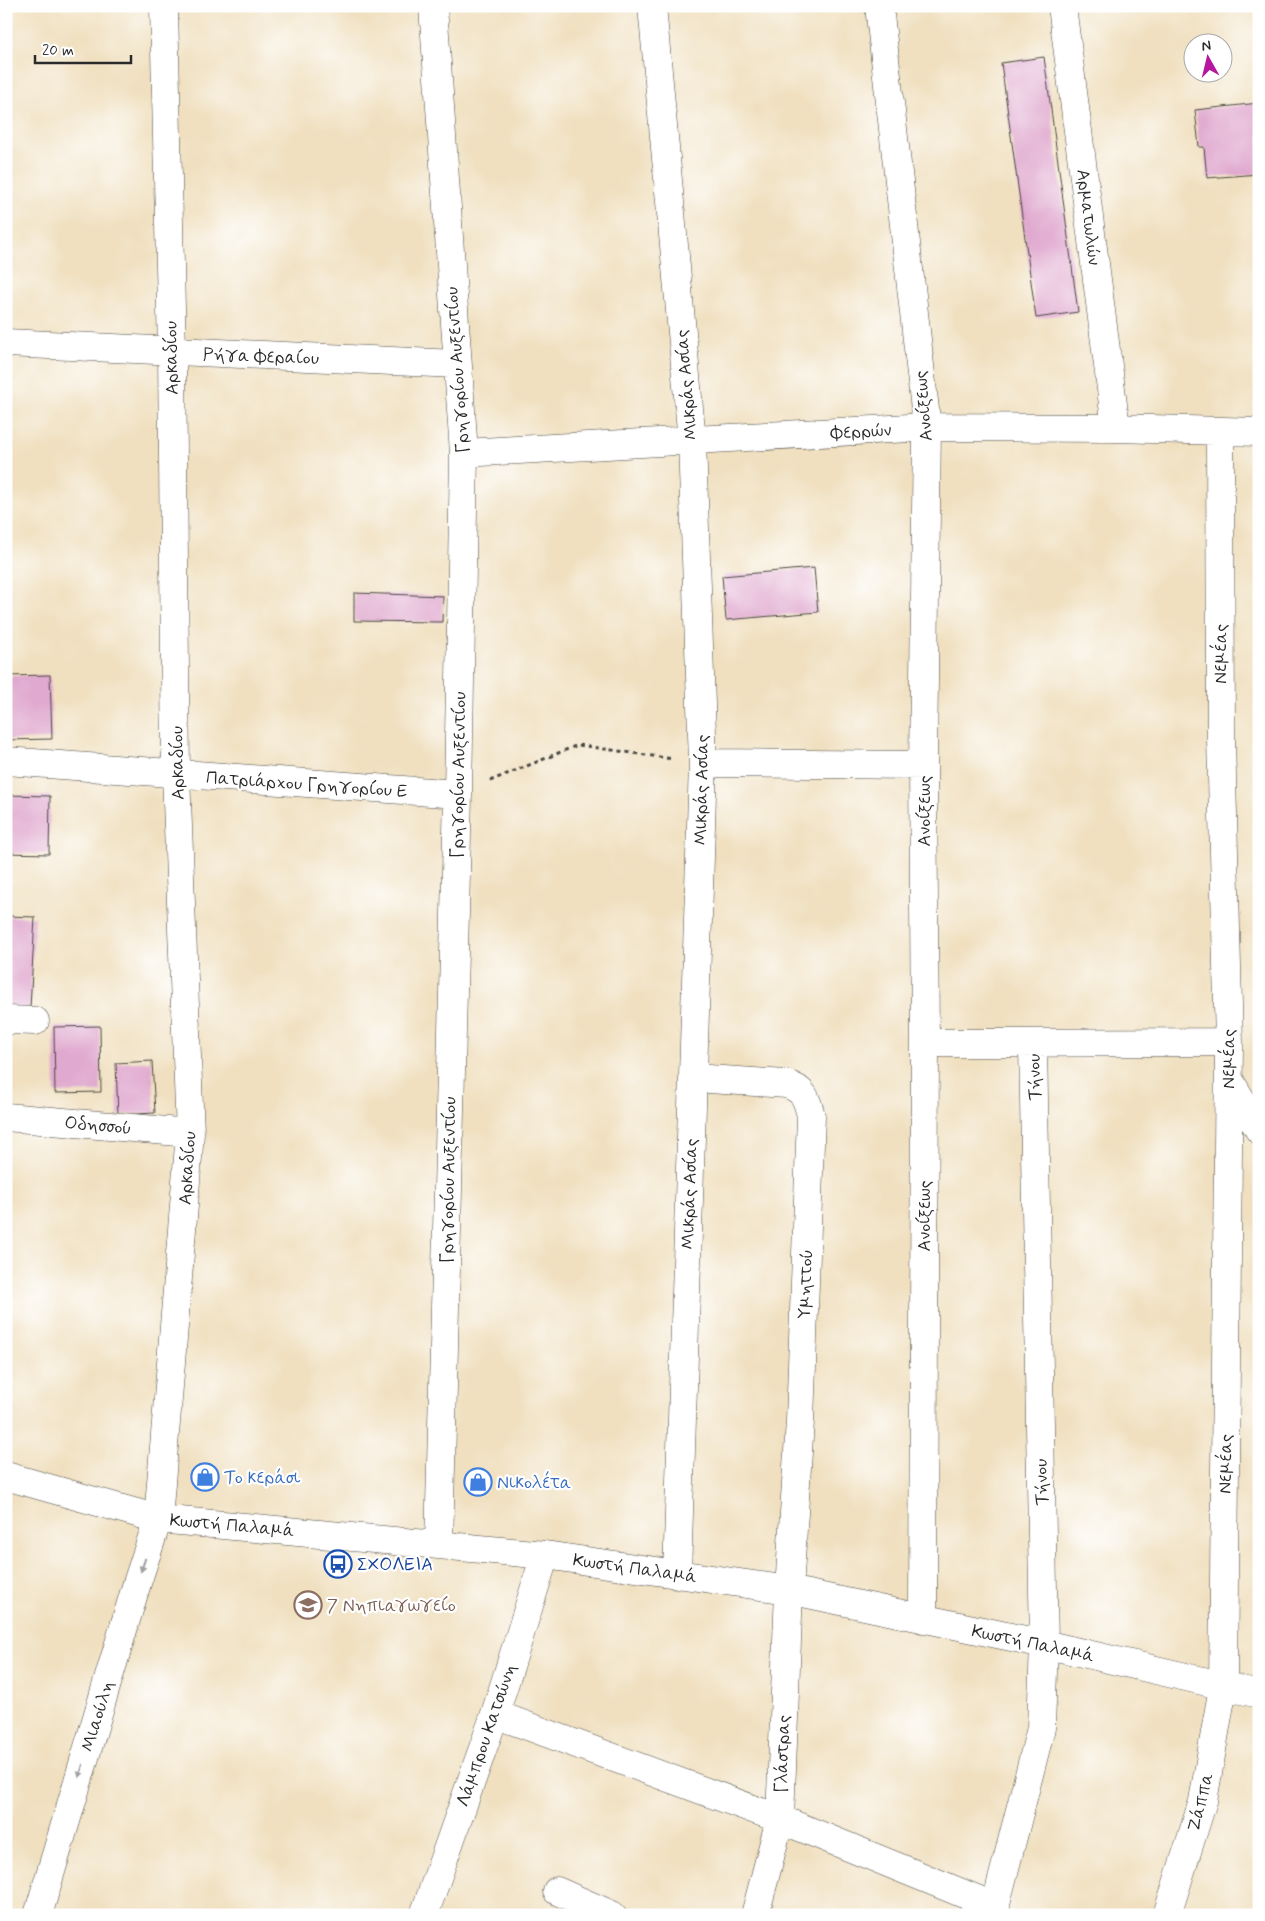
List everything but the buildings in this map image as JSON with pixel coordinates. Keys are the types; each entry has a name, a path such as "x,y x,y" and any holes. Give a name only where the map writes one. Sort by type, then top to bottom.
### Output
{"street":[{"name":"Αρκαδίου","path":"158,1519 190,1133 176,775 172,352 164,6"},
{"name":"Γρηγορίου Αυξεντίου","path":"433,6 456,364 464,452 458,794 439,1545"},
{"name":"Μικράς Ασίας","path":"652,6 692,441 703,763 677,1574"},
{"name":"Ανοίξεως","path":"879,6 927,428 924,765 923,1619"},
{"name":"Αρματωλών","path":"1062,6 1116,428"},
{"name":"Ρήγα Φεραίου","path":"6,343 456,364"},
{"name":"Φερρών","path":"464,452 927,428 1116,428 1259,432"},
{"name":"Νεμέας","path":"1220,431 1221,739 1229,1042 1223,1687"},
{"name":"Πατριάρχου Γρηγορίου Ε","path":"6,761 176,775 458,794"},
{"path":"703,763 924,765"},
{"path":"6,1020 34,1022"},
{"path":"925,1043 1229,1042"},
{"name":"Τήνου","path":"995,1911 1041,1728 1044,1644 1033,1044"},
{"name":"Υμηττού","path":"693,1078 786,1084 798,1087 808,1102 812,1116 800,1421 789,1590"},
{"path":"1228,1078 1259,1130"},
{"name":"Οδησσού","path":"6,1117 190,1133"},
{"name":"Κωστή Παλαμά","path":"6,1476 158,1519 545,1555 789,1590 1044,1644 1259,1694"},
{"name":"Μιαούλη","path":"38,1915 136,1583 158,1519"},
{"name":"Λάμπρου Κατσώνη","path":"424,1915 495,1714 545,1555"},
{"name":"Γλάστρας","path":"755,1915 780,1819 789,1590"},
{"name":"Ζάππα","path":"1167,1915 1203,1801 1223,1687"},
{"path":"495,1714 780,1819 995,1911"},
{"path":"557,1891 612,1915"}],"path":[{"path":"458,794 578,745 703,763"}],"place":[{"name":"Το κεράσι","path":"205,1477"},
{"name":"Νικολέτα","path":"478,1482"},
{"name":"ΣΧΟΛΕΙΑ","path":"338,1564"},
{"name":"7 Νηπιαγωγείο","path":"308,1605"}]}
